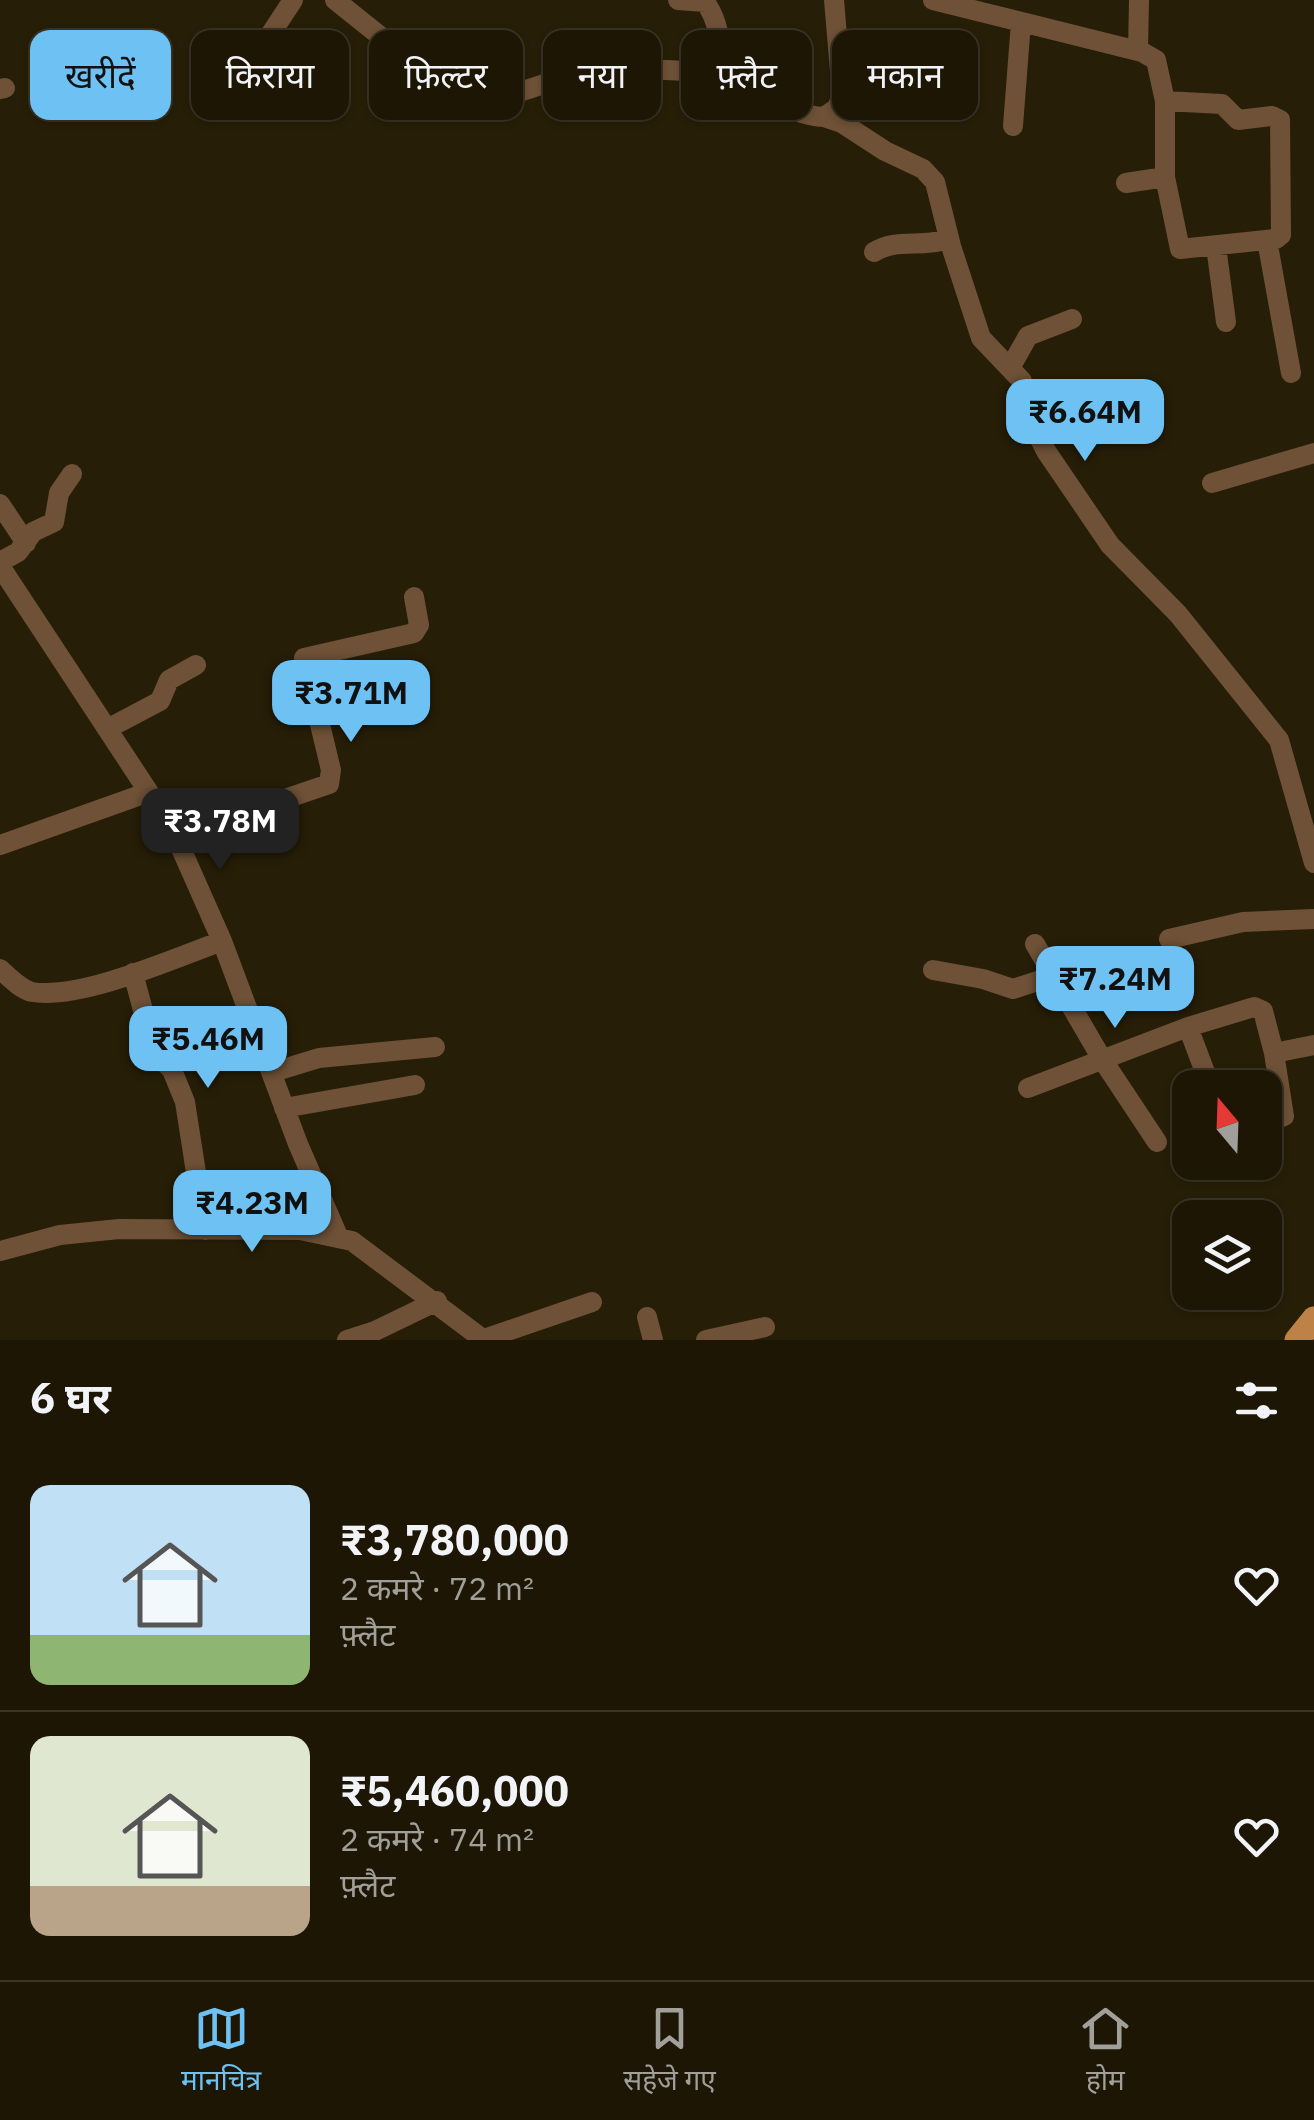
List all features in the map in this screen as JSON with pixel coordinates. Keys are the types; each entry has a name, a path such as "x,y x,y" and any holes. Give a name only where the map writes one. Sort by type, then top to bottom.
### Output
{"main road":[{"path":"1297,1340 1314,1319"}],"street":[{"path":"273,30 293,0"},
{"path":"335,0 450,92 470,98 511,95 579,74 681,71"},
{"path":"678,0 705,2 710,6 717,30"},
{"path":"824,116 837,108 842,95 834,0"},
{"path":"933,0 1152,57 1160,66 1165,101 1165,177 1178,246 1184,250 1282,235 1280,120 1272,116 1238,120 1218,103 1165,101"},
{"path":"1138,51 1140,0"},
{"path":"1013,126 1021,22"},
{"path":"812,114 842,123 931,176 980,338 1024,384 1030,420 1046,451 1110,545 1178,614 1279,740 1314,863"},
{"path":"1126,183 1165,177"},
{"path":"874,252 888,244 928,245 949,238"},
{"path":"1267,240 1291,373"},
{"path":"1216,246 1226,322"},
{"path":"1010,368 1028,336 1072,319"},
{"path":"1212,483 1314,453"},
{"path":"72,474 59,494 56,519 33,532 18,552 0,564 172,826 222,940 284,1108 338,1236"},
{"path":"0,504 26,543"},
{"path":"172,826 252,810 330,784 331,770 304,658 414,633 419,625 414,597"},
{"path":"107,729 157,703 172,677 196,665"},
{"path":"0,845 149,792"},
{"path":"1169,939 1243,922 1314,920"},
{"path":"0,970 25,989 44,992 93,985 222,940"},
{"path":"1035,944 1102,1059 1157,1142"},
{"path":"932,970 1013,989 1053,976"},
{"path":"133,973 154,1052 172,1070 185,1102 205,1230"},
{"path":"1028,1088 1188,1027 1258,1007 1263,1011 1277,1070"},
{"path":"1188,1027 1204,1070"},
{"path":"1274,1053 1314,1045"},
{"path":"273,1072 320,1058 435,1047"},
{"path":"284,1108 415,1085"},
{"path":"0,1251 60,1235 120,1229 300,1230 338,1236 352,1241 484,1340 592,1302"},
{"path":"347,1340 436,1301"},
{"path":"647,1318 653,1340"},
{"path":"706,1340 764,1328"}]}
